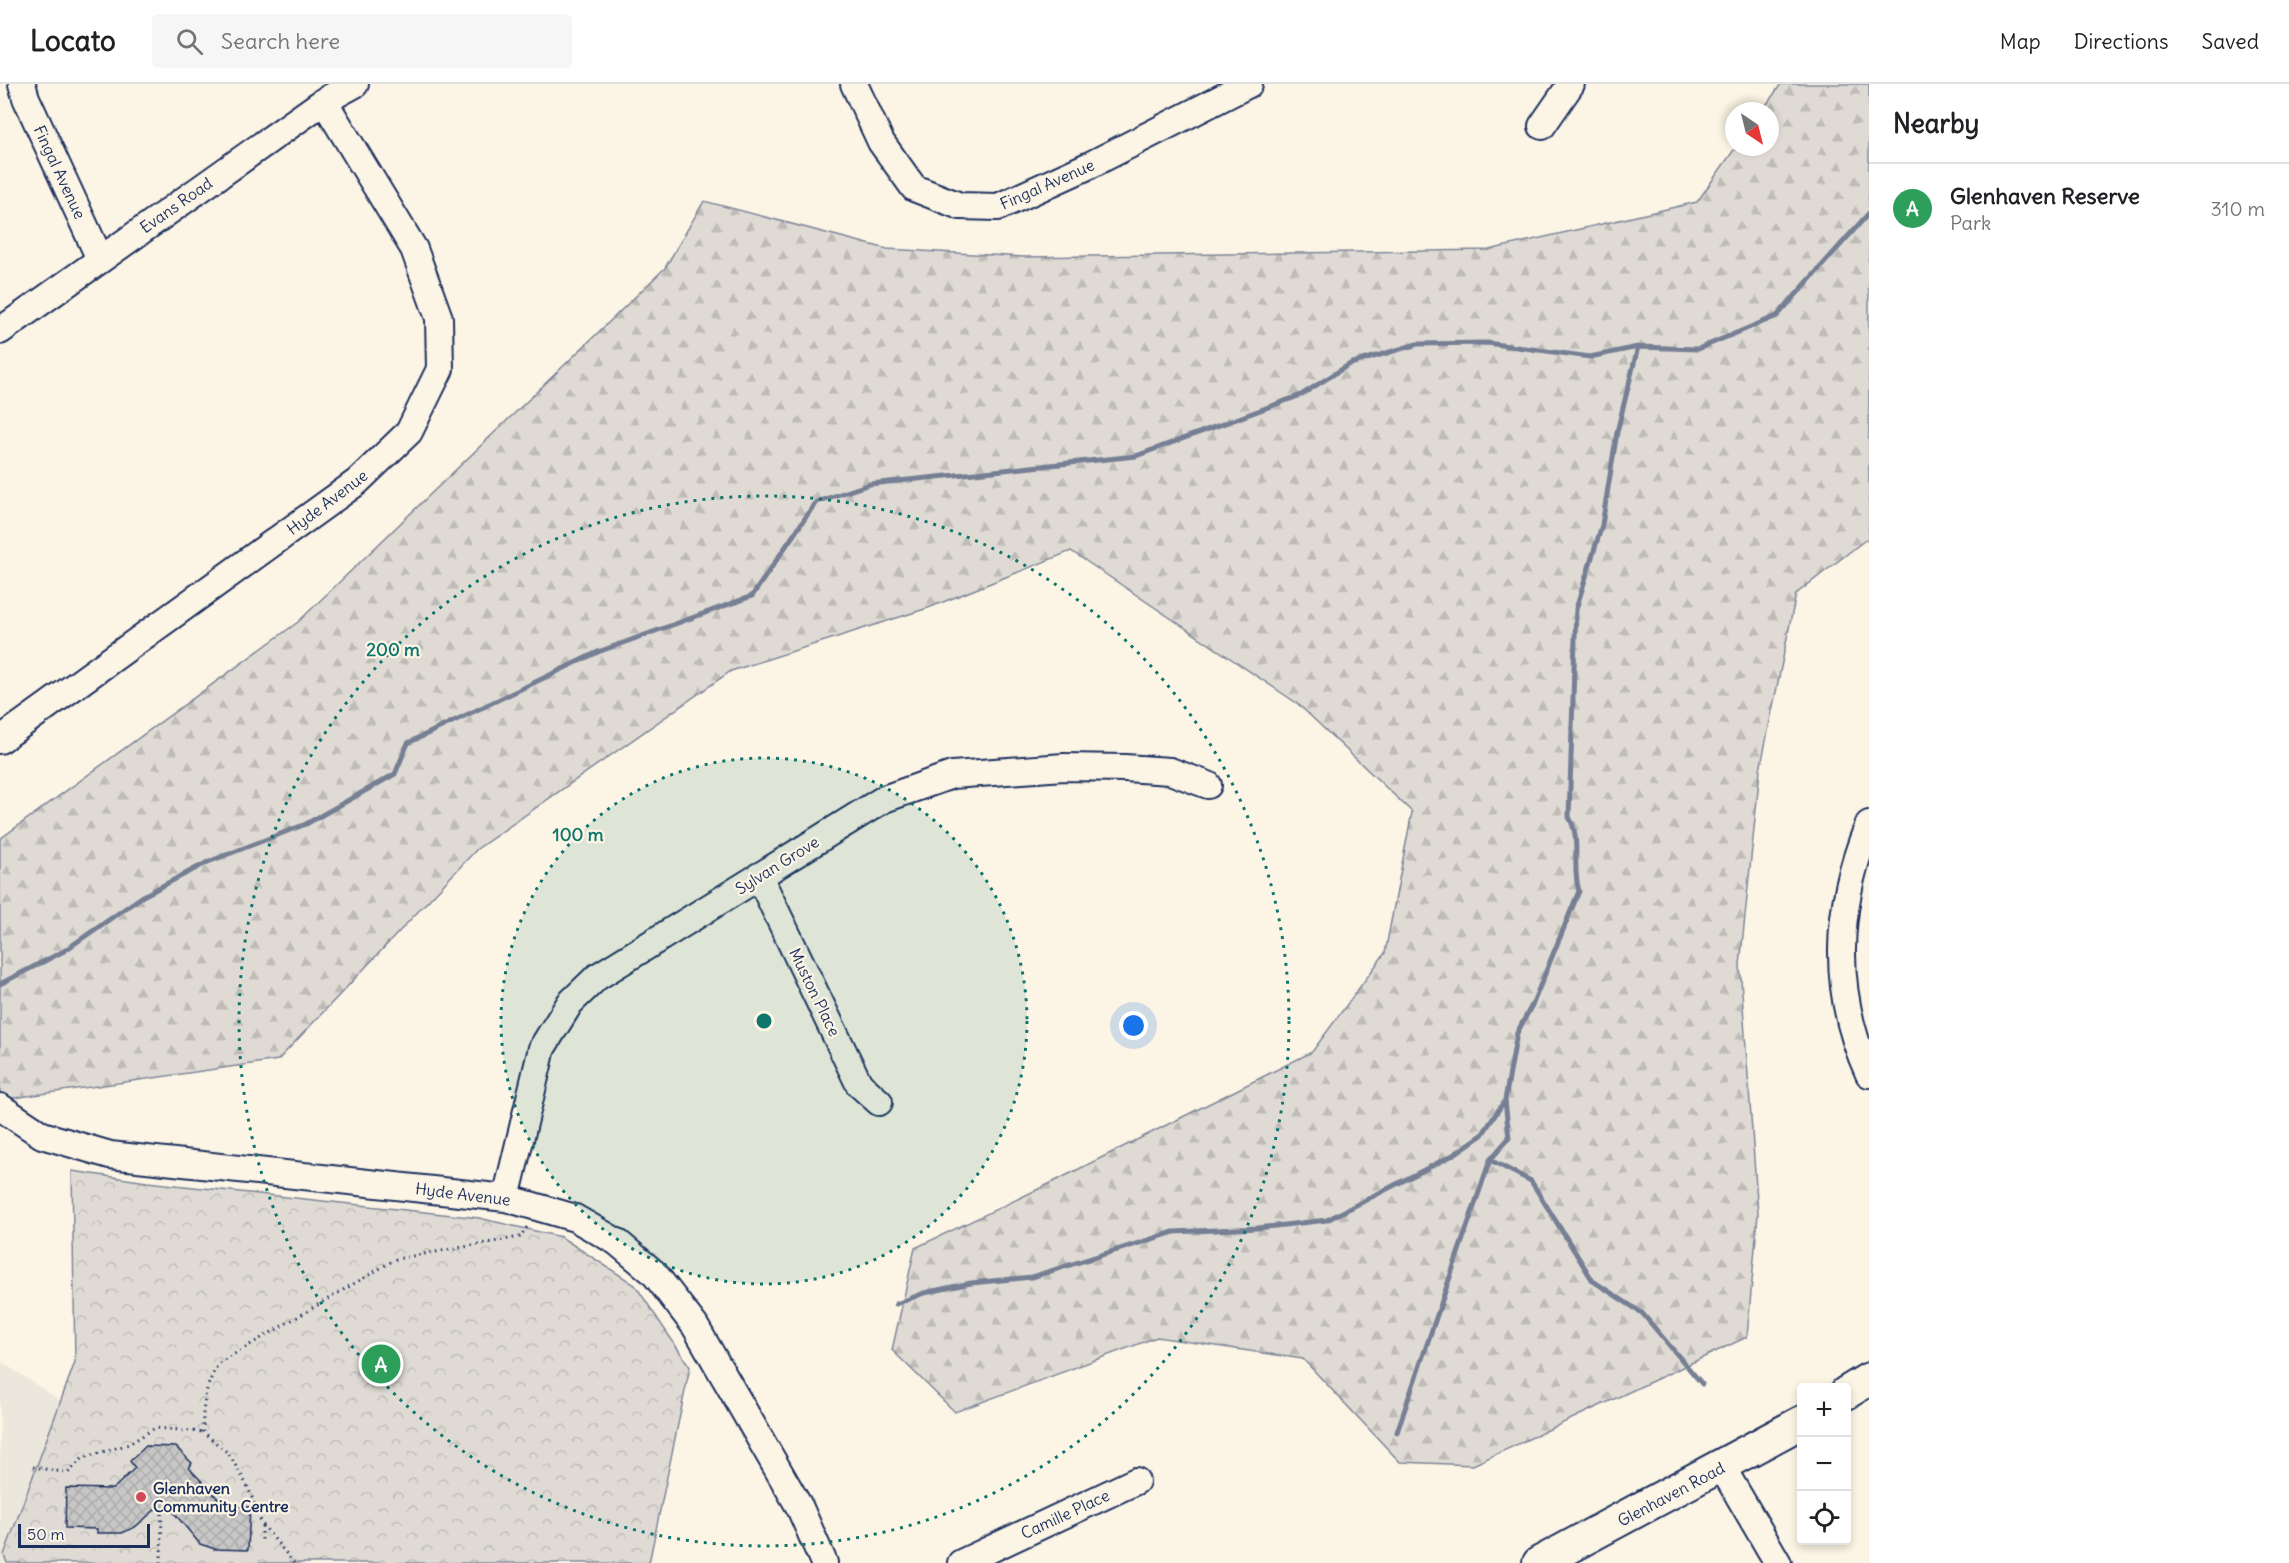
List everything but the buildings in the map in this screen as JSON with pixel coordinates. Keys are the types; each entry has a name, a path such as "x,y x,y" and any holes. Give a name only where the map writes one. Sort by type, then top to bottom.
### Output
{"main road":[{"path":"1851,1390 1869,1379"},
{"name":"Glenhaven Road","path":"1539,1563 1797,1425"}],"street":[{"name":"Fingal Avenue","path":"22,84 26,98 100,259"},
{"name":"Evans Road","path":"0,331 324,101 355,84"},
{"name":"Fingal Avenue","path":"854,84 881,142 914,188 960,206 998,207 1090,165 1250,84"},
{"path":"1542,126 1571,84"},
{"name":"Hyde Avenue","path":"0,740 357,482 409,432 440,369 439,318 414,249 324,101"},
{"name":"Sylvan Grove","path":"506,1198 542,1048 570,1003 597,976 884,799 952,775 1064,767 1170,771 1208,785"},
{"path":"1869,824 1849,878 1843,917 1842,951 1844,987 1853,1033 1869,1074"},
{"name":"Muston Place","path":"759,876 859,1084 879,1102"},
{"name":"Hyde Avenue","path":"0,1107 42,1135 110,1155 506,1198 575,1218 586,1224 617,1242 654,1273 695,1326 800,1509 824,1563"},
{"path":"1722,1467 1778,1563"},
{"name":"Camille Place","path":"961,1563 1136,1481"}],"path":[{"path":"203,1432 202,1408 210,1378 219,1364 236,1352 396,1260 520,1237 539,1207"},
{"path":"33,1467 68,1473 83,1458 129,1444 155,1428 203,1432 229,1454 248,1487 262,1524 294,1563"},
{"path":"161,1563 162,1509"},
{"path":"262,1524 262,1543"}],"shaded area":[{"path":"0,1361 61,1401 4,1555 7,1563 0,1563"}],"green space":[{"path":"1781,84 1869,84 1869,537 1796,594 1760,770 1740,965 1758,1214 1747,1337 1473,1465 1400,1462 1303,1359 1157,1337 955,1412 892,1350 915,1248 1049,1184 1312,1052 1385,953 1412,812 1298,704 1071,551 928,608 731,671 477,849 278,1060 0,1100 0,839 298,622 665,268 704,201 887,249 1024,257 1489,250 1697,202 1730,156 1779,156 1779,102 1768,102"},
{"path":"72,1171 147,1182 479,1218 561,1237 635,1285 690,1367 649,1563 7,1563 4,1555 75,1362"}],"waterway":[{"path":"0,984 64,951 143,896 208,862 306,824 395,774 408,743 598,652 752,596 816,502 870,484 1136,456 1301,395 1350,364 1417,344 1487,343 1590,357 1638,347 1698,349 1777,316 1869,213"},
{"path":"1397,1432 1490,1160 1509,1138 1505,1100 1517,1033 1533,1003 1579,891 1575,834 1569,817 1576,609 1602,525 1617,432 1638,347"},
{"path":"896,1304 924,1293 971,1283 1032,1277 1174,1232 1258,1228 1327,1220 1453,1155 1482,1135 1505,1100"},
{"path":"1490,1160 1531,1181 1593,1281 1642,1313 1702,1384"}],"place":[{"name":"Glenhaven Reserve","path":"381,1364"},
{"name":"Glenhaven Community Centre","path":"141,1497"}]}
